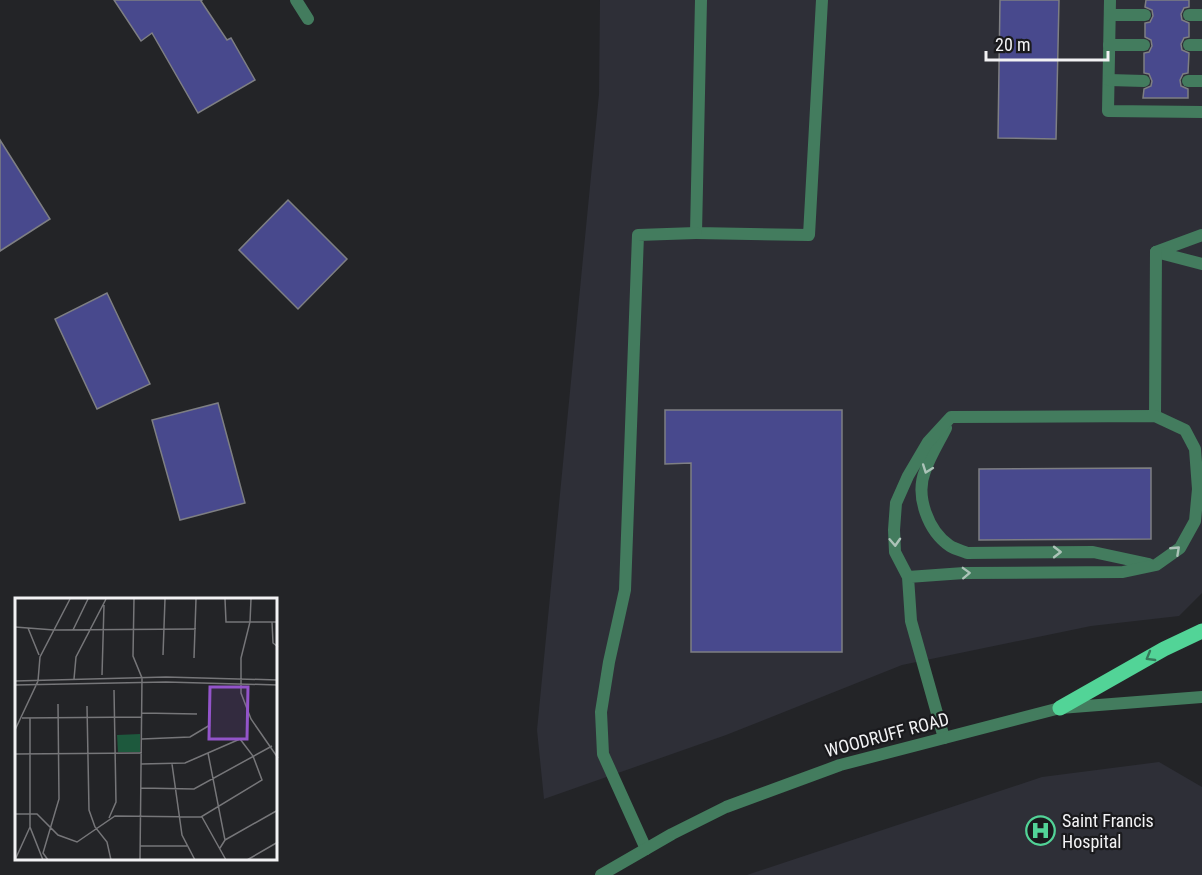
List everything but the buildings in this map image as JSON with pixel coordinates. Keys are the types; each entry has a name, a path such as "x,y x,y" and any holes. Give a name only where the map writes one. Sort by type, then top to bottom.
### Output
{"main road":[{"path":"1060,708 1164,649 1202,631"}],"street":[{"path":"296,0 308,19"},
{"path":"696,233 701,0"},
{"path":"646,849 603,754 601,712 609,662 625,590 638,235 696,233 809,235 822,0"},
{"path":"1110,0 1108,111 1202,112"},
{"path":"1110,15 1145,15"},
{"path":"1109,45 1144,45"},
{"path":"1189,45 1202,45"},
{"path":"1109,80 1144,81"},
{"path":"1188,81 1202,81"},
{"path":"1156,252 1202,235"},
{"path":"1156,252 1202,264"},
{"path":"1155,416 1156,252"},
{"path":"908,577 964,573 1123,572 1156,566 1180,548 1195,521 1198,489 1195,449 1185,430 1155,416 951,417 928,442 908,476 896,503 895,552 908,577 910,621 944,738"},
{"path":"951,417 924,472 922,490 926,514 936,533 951,547 967,553 1093,552 1156,566"},
{"name":"WOODRUFF ROAD","path":"600,875 672,834 726,807 840,765 1060,708 1202,697"}],"shaded area":[{"path":"600,0 1202,0 1202,593 1179,616 1091,626 902,665 726,735 544,799 537,730 599,94"},
{"name":"Saint Francis Hospital","path":"1159,762 1202,787 1202,875 747,875 1042,777"}],"place":[{"name":"Saint Francis Hospital","path":"1041,831"}]}
